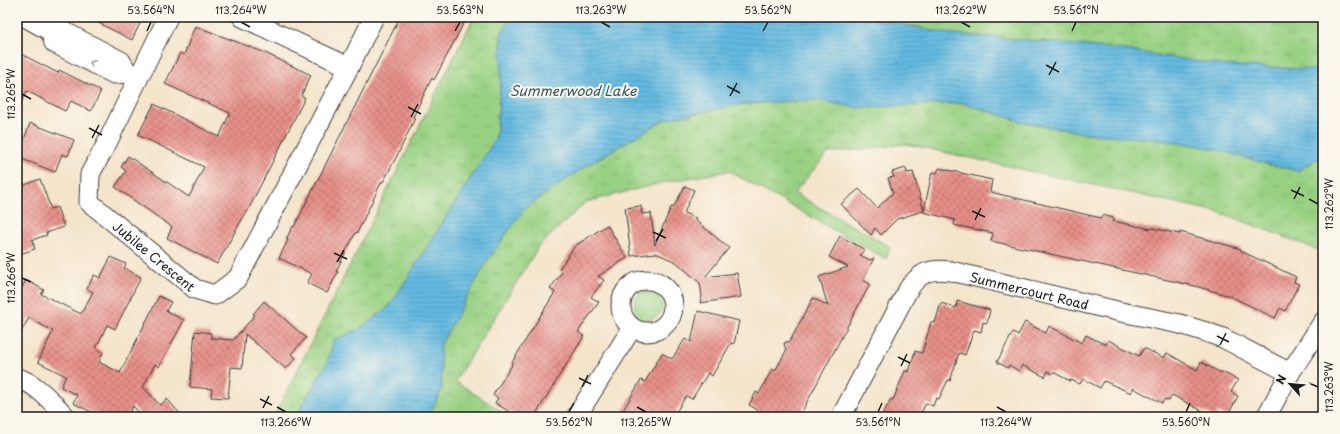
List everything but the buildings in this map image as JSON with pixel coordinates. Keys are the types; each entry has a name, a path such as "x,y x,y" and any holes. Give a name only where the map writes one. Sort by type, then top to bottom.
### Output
{"street":[{"path":"25,17 50,31 54,43 114,74 133,76"},
{"name":"Jubilee Crescent","path":"168,17 133,76 106,145 90,174 89,202 195,289 215,295 238,278 374,17"},
{"path":"242,17 349,67"},
{"name":"Summercourt Road","path":"841,417 909,288 916,279 925,272 934,270 950,271 1198,329 1223,338 1290,372"},
{"path":"1266,417 1290,372 1323,322"},
{"path":"576,417 632,328"},
{"path":"17,378 43,393 66,417"}],"green space":[{"path":"474,17 1258,17 1323,24 1323,252 1222,213 906,144 828,153 794,193 890,247 886,259 729,171 661,183 586,202 539,246 455,381 510,417 274,417"},
{"path":"644,291 655,293 661,300 663,307 662,311 657,317 638,323 635,320 635,300 640,293"}],"water":[{"name":"Summerwood Lake","path":"512,17 849,17 887,21 944,33 1126,50 1221,65 1323,70 1323,153 1319,158 1298,171 1266,164 1212,148 1153,139 1084,133 1022,122 963,103 858,108 816,100 744,104 666,119 586,166 524,209 486,263 440,346 442,389 431,412 420,417 295,417 327,363 334,340 359,329 389,307 496,138 501,74 501,34"}]}
